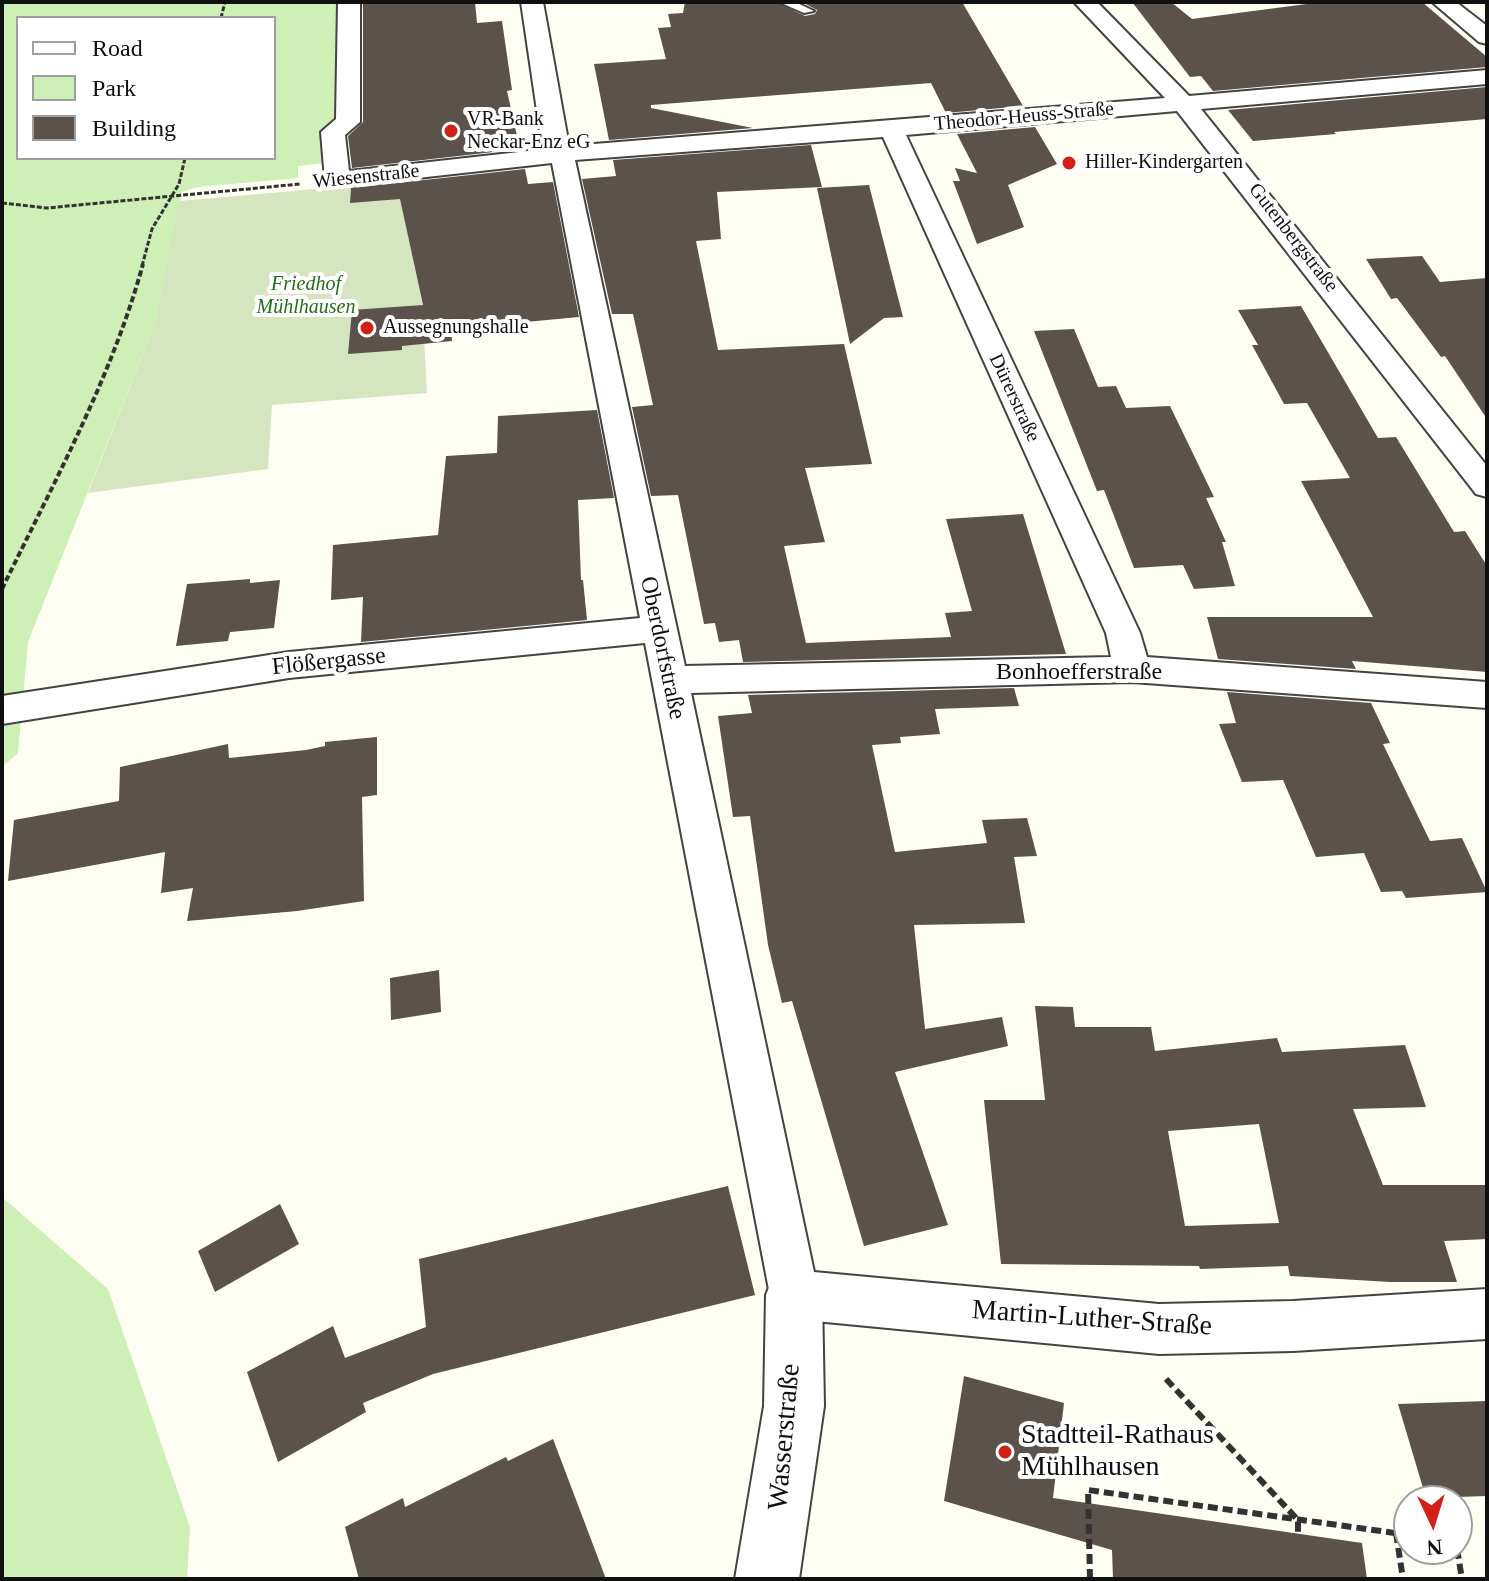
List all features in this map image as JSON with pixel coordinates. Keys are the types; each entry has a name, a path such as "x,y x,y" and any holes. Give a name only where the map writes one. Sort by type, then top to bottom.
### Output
{"street":[{"path":"337,180 333,132 348,122 349,2"},
{"name":"Oberdorfstraße","path":"532,2 553,138 567,169 583,243 794,1295"},
{"name":"Gutenbergstraße","path":"1085,2 1183,102 1487,487"},
{"path":"1443,2 1487,37"},
{"name":"Theodor-Heuss-Straße","path":"561,155 1487,77"},
{"name":"Dürerstraße","path":"892,129 899,151 1123,633 1132,669"},
{"name":"Wiesenstraße","path":"337,180 561,155"},
{"name":"Flößergasse","path":"2,710 289,665 658,629"},
{"name":"Bonhoefferstraße","path":"669,680 1132,669 1487,695"},
{"name":"Martin-Luther-Straße","path":"794,1295 1159,1329 1293,1326 1487,1314"},
{"name":"Wasserstraße","path":"767,1579 794,1406 794,1295"}],"lane":[{"path":"785,2 808,11"}],"path":[{"path":"2,589 55,481 129,315 152,229 179,184 185,160"},
{"name":"Wiesenstraße","path":"2,203 47,208 337,180"},
{"path":"1159,1329 1166,1383 1298,1520 1298,1533"},
{"path":"1090,1579 1088,1490 1393,1533"}],"green space":[{"path":"2,2 342,2 340,116 324,163 298,166 298,178 198,187 182,192 154,326 28,642 18,753 2,767"},
{"name":"Friedhof Mühlhausen","path":"397,182 422,302 427,393 272,405 268,469 88,493 154,326 179,201"},
{"path":"2,1197 108,1289 190,1527 187,1579 2,1579"}],"building":[{"path":"475,2 477,23 502,21 512,90 507,91 520,149 352,168 348,136 363,122 363,3"},
{"path":"685,2 776,2 805,16 815,14 817,10 802,2 962,2 1023,106 946,113 931,83 651,105 651,108 753,128 609,140 594,64 666,59 658,28 671,27 668,14 683,13"},
{"path":"1132,2 1171,2 1192,19 1322,2 1422,2 1487,57 1487,67 1213,91 1201,76 1190,77"},
{"path":"1487,87 1487,119 1334,132 1336,134 1253,141 1228,110"},
{"path":"1035,127 1057,164 1008,185 1024,227 977,244 953,181 960,181 955,168 977,173 957,134"},
{"path":"811,145 822,187 717,192 721,239 696,241 718,350 844,344 872,464 805,468 825,542 784,546 806,643 951,637 945,613 972,611 946,519 1023,514 1066,654 743,662 739,640 719,642 715,623 704,624 678,495 651,496 632,407 653,405 633,314 612,314 582,179 616,176 613,160"},
{"path":"525,169 528,184 553,182 579,317 451,329 452,341 402,346 402,350 348,354 352,310 423,305 400,199 350,203 351,188"},
{"path":"869,185 903,317 884,318 850,344 817,188"},
{"path":"1422,256 1440,282 1487,278 1487,419 1445,356 1441,357 1397,298 1391,299 1366,259"},
{"path":"1301,306 1378,438 1396,437 1454,532 1465,531 1487,566 1487,672 1352,661 1356,669 1218,659 1207,617 1373,617 1301,481 1350,478 1307,403 1284,404 1252,345 1258,345 1238,310"},
{"path":"1074,329 1098,387 1116,386 1126,408 1170,406 1214,497 1206,498 1226,542 1222,542 1235,586 1194,589 1183,565 1134,568 1104,490 1097,491 1034,331"},
{"path":"597,410 614,498 578,500 581,580 587,620 361,642 363,597 331,600 333,545 438,535 446,456 497,453 498,416"},
{"path":"250,579 250,583 280,580 274,628 230,632 228,641 176,646 187,584"},
{"path":"1014,688 1019,706 935,709 940,734 900,737 901,743 872,745 895,852 987,843 982,820 1027,818 1037,856 1014,857 1025,923 914,925 925,1029 1002,1017 1008,1046 895,1072 948,1225 864,1246 792,1001 782,1003 768,945 750,816 733,817 718,716 752,713 748,695"},
{"path":"1227,692 1371,703 1390,743 1383,744 1430,841 1462,838 1487,892 1406,898 1402,891 1381,892 1364,853 1316,857 1283,780 1242,782 1219,724 1236,723"},
{"path":"377,737 377,795 362,797 364,901 297,911 187,921 193,888 161,893 165,852 8,881 14,820 119,801 120,767 228,744 229,758 306,750 325,746 325,742"},
{"path":"439,970 441,1012 391,1020 390,978"},
{"path":"1035,1006 1073,1007 1075,1027 1151,1027 1155,1051 1277,1038 1282,1052 1405,1045 1426,1107 1353,1109 1383,1185 1487,1185 1487,1239 1444,1241 1457,1282 1390,1282 1290,1276 1288,1266 1200,1269 1199,1266 1001,1264 984,1100 1045,1100","holes":["1259,1124 1279,1223 1185,1226 1168,1131"]},
{"path":"728,1186 755,1295 433,1374 363,1403 366,1412 278,1462 247,1372 333,1326 345,1358 426,1327 419,1259"},
{"path":"280,1204 299,1244 215,1292 198,1251"},
{"path":"964,1376 1064,1403 1053,1498 1362,1543 1367,1579 1113,1579 1112,1550 944,1501"},
{"path":"1487,1401 1487,1496 1473,1496 1473,1485 1422,1485 1398,1404"},
{"path":"553,1439 606,1579 359,1579 345,1527 403,1498 405,1507 506,1457 508,1461"}],"place":[{"name":"VR-Bank Neckar-Enz eG","path":"451,131"},
{"name":"Hiller-Kindergarten","path":"1069,163"},
{"name":"Aussegnungshalle","path":"367,328"},
{"name":"Stadtteil-Rathaus Mühlhausen","path":"1005,1452"}]}
